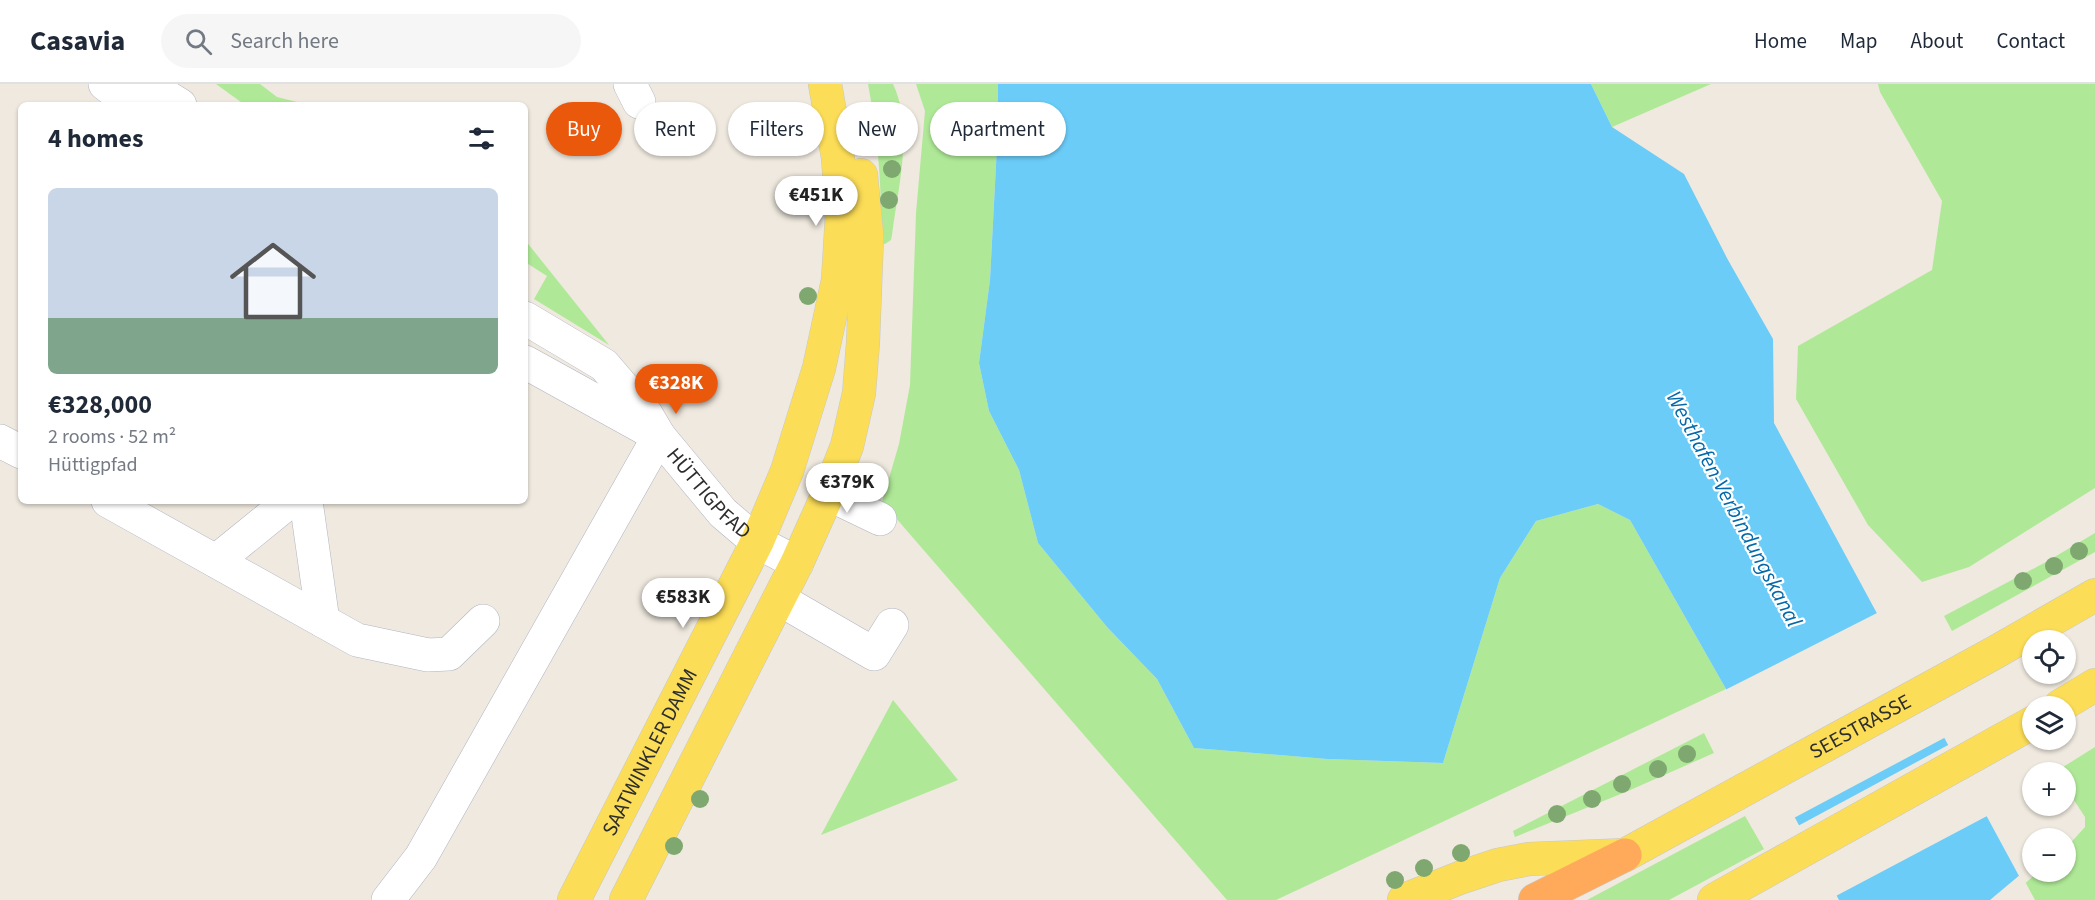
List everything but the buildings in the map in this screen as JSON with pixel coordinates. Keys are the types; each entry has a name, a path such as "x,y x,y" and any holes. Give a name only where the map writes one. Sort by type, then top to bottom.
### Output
{"highway":[{"path":"1535,900 1625,855"}],"main road":[{"name":"SAATWINKLER DAMM","path":"574,900 757,542 787,471 819,368 837,280 842,213 838,158 825,84"},
{"path":"626,900 797,562 847,446 859,393 867,237 860,159 843,84"},
{"name":"SEESTRASSE","path":"1625,855 1994,653 2095,595"},
{"path":"2076,696 2095,685"},
{"path":"1714,900 2022,729"},
{"path":"1404,900 1498,865 1528,859 1625,855"}],"street":[{"path":"105,84 129,102"},
{"path":"146,84 175,102"},
{"name":"HÜTTIGPFAD","path":"528,320 604,365 646,414 659,436 723,513 757,542 797,562"},
{"path":"388,900 421,857 659,436 528,364"},
{"path":"0,441 18,450"},
{"path":"828,494 880,519"},
{"path":"113,504 357,640 428,656 449,654 483,621"},
{"path":"216,561 286,504"},
{"path":"306,504 323,621"},
{"path":"779,598 874,654 892,626"}],"green space":[{"path":"216,84 260,84 277,97 297,102 241,102"},
{"path":"868,84 893,84 899,102 871,102"},
{"path":"916,84 998,84 998,102 930,102 930,156 996,156 990,280 979,363 989,411 1019,470 1038,543 1107,627 1157,679 1194,748 1327,759 1443,763 1500,578 1536,521 1598,504 1630,520 1726,689 1276,900 1227,900 882,502 899,444 910,385 916,213 925,111"},
{"path":"1591,84 1711,84 1612,127"},
{"path":"1878,84 2095,84 2095,488 1969,567 1922,582 1868,525 1796,399 1798,346 1932,270 1942,201 1880,92"},
{"path":"878,156 903,156 891,240 885,244 881,240"},
{"path":"528,244 609,345 534,299 547,276 528,264"},
{"path":"2095,533 2095,552 1952,631 1944,616 2046,562"},
{"path":"893,700 958,780 821,835"},
{"path":"1704,733 1714,753 1515,837 1513,831"},
{"path":"2095,747 2095,900 2006,900 2027,882 2076,882 2076,837 2085,827 2085,817 2076,803 2076,762 2071,762"},
{"path":"1745,816 1764,849 1669,900 1587,900"}],"water":[{"name":"Westhafen-Verbindungskanal","path":"998,84 1591,84 1612,127 1684,174 1728,260 1773,339 1774,423 2032,900 1839,900 1726,689 1630,520 1598,504 1536,521 1500,578 1443,763 1327,759 1194,748 1157,679 1107,627 1038,543 1019,470 989,411 979,363 990,280 996,156 1066,156 1066,102 998,102"}],"pier":[{"path":"1879,612 1946,737 1792,819 1723,691"},
{"path":"1950,744 1989,815 1834,897 1796,827"},
{"path":"2021,874 2022,882 2025,882 2035,900 1990,900"}]}
